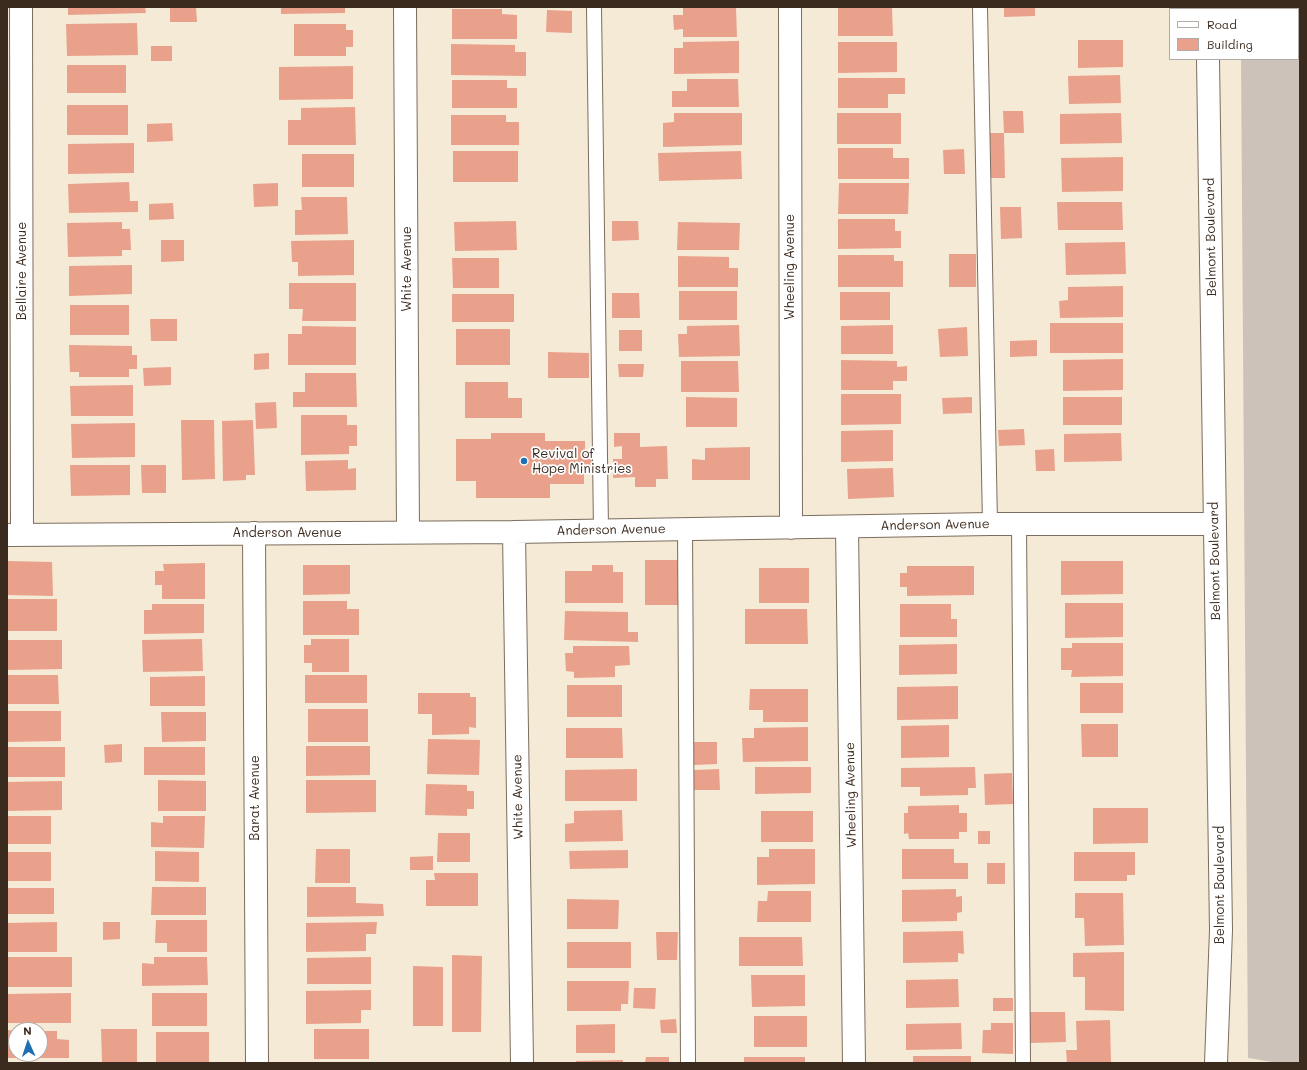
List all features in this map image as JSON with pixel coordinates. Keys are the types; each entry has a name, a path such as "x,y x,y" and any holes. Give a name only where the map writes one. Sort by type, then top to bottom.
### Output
{"street":[{"name":"Bellaire Avenue","path":"14,535 21,7"},
{"name":"White Avenue","path":"405,7 408,532"},
{"name":"Wheeling Avenue","path":"790,7 791,528"},
{"name":"Belmont Boulevard","path":"1208,60 1221,930 1216,1063"},
{"name":"Anderson Avenue","path":"14,535 514,532 990,524 1214,524"},
{"name":"Wheeling Avenue","path":"847,527 854,1063"},
{"name":"White Avenue","path":"514,532 522,1063"},
{"name":"Barat Avenue","path":"254,533 257,1063"}],"lane":[{"path":"594,7 601,530"},
{"path":"980,7 990,524"},
{"path":"1019,524 1023,1063"},
{"path":"685,529 688,1063"}],"shaded area":[{"path":"1300,7 1300,1063 1278,1063 1248,1058 1241,60 1299,60 1299,8 1240,8"}],"building":[{"path":"68,7 145,7 146,13 68,15"},
{"path":"170,7 196,7 197,22 170,22"},
{"path":"281,7 345,7 345,13 281,14"},
{"path":"683,7 736,7 737,37 683,37 683,29 674,30 673,15 683,15"},
{"path":"838,7 892,7 893,36 838,36"},
{"path":"1004,7 1035,7 1035,16 1004,17"},
{"path":"452,9 502,9 502,14 517,15 517,39 452,39"},
{"path":"547,10 572,11 572,33 546,32"},
{"path":"137,23 138,55 67,56 66,24"},
{"path":"294,24 346,24 346,30 353,30 353,47 346,47 346,56 294,56"},
{"path":"1078,40 1123,40 1123,67 1078,68"},
{"path":"739,41 739,73 674,74 674,48 683,48 683,42"},
{"path":"838,42 897,42 897,72 838,73"},
{"path":"451,44 515,45 515,52 526,52 526,76 451,75"},
{"path":"151,46 172,46 172,61 151,61"},
{"path":"67,65 126,65 126,93 67,93"},
{"path":"353,66 353,99 279,100 279,67"},
{"path":"1120,75 1121,103 1069,104 1068,76"},
{"path":"838,78 905,78 905,94 888,94 888,108 838,108"},
{"path":"687,79 738,79 739,107 672,107 672,91 687,91"},
{"path":"452,80 507,80 507,88 517,88 517,108 452,108"},
{"path":"67,105 128,105 128,135 67,135"},
{"path":"355,107 356,145 288,145 288,120 301,120 301,108"},
{"path":"1003,111 1023,111 1024,133 1004,133"},
{"path":"674,113 742,113 742,145 663,147 663,123 674,122"},
{"path":"837,113 901,113 901,144 837,144"},
{"path":"1121,113 1122,143 1060,144 1060,114"},
{"path":"451,115 506,115 506,122 519,122 519,145 451,145"},
{"path":"172,123 173,141 147,142 147,124"},
{"path":"990,133 1004,133 1005,178 991,178"},
{"path":"134,143 134,173 68,174 68,144"},
{"path":"838,148 893,148 893,158 909,158 909,179 838,179"},
{"path":"964,149 965,174 944,174 943,150"},
{"path":"453,151 518,151 518,182 453,182"},
{"path":"741,151 742,179 659,181 658,153"},
{"path":"302,154 354,154 354,187 302,187"},
{"path":"1123,157 1123,191 1062,192 1061,158"},
{"path":"129,182 130,201 138,201 138,212 69,213 68,184"},
{"path":"278,183 278,206 254,207 253,184"},
{"path":"839,183 909,183 908,214 838,214"},
{"path":"301,197 347,197 348,234 295,235 295,210 302,210"},
{"path":"1057,202 1122,202 1123,230 1058,230"},
{"path":"173,203 174,219 149,220 149,204"},
{"path":"1000,207 1021,207 1022,238 1001,239"},
{"path":"838,219 895,219 895,231 901,231 901,248 838,249"},
{"path":"516,221 517,250 455,251 454,222"},
{"path":"612,221 638,221 639,240 612,241"},
{"path":"122,222 122,229 130,229 131,250 122,250 122,256 68,257 67,223"},
{"path":"678,222 740,223 739,250 677,250"},
{"path":"161,240 184,240 184,261 161,262"},
{"path":"354,240 354,275 298,276 298,262 292,262 291,241"},
{"path":"1125,242 1126,274 1066,275 1065,243"},
{"path":"949,254 976,254 976,287 949,287"},
{"path":"838,255 894,255 894,261 903,261 903,287 838,287"},
{"path":"678,256 729,257 729,268 738,268 738,287 678,287"},
{"path":"452,258 499,258 499,288 453,288"},
{"path":"132,265 132,294 69,296 69,266"},
{"path":"289,283 356,283 356,321 302,321 303,309 289,309"},
{"path":"1123,286 1123,317 1060,318 1059,301 1068,300 1068,287"},
{"path":"679,291 737,291 737,320 679,320"},
{"path":"840,292 890,292 890,320 840,320"},
{"path":"612,293 639,293 640,318 612,318"},
{"path":"452,294 514,294 514,322 452,322"},
{"path":"70,305 129,305 129,335 70,335"},
{"path":"150,319 177,319 177,341 151,341"},
{"path":"1050,323 1123,323 1123,353 1050,353"},
{"path":"739,325 740,356 679,357 678,334 687,334 687,326"},
{"path":"893,325 893,354 841,354 841,326"},
{"path":"302,326 356,327 356,365 288,365 288,334 302,334"},
{"path":"967,327 968,356 940,357 938,329"},
{"path":"456,329 510,329 510,365 456,365"},
{"path":"619,330 642,330 642,351 619,351"},
{"path":"1037,340 1037,356 1010,357 1010,341"},
{"path":"69,345 132,346 132,355 137,355 137,369 129,369 129,377 79,377 79,372 70,372"},
{"path":"548,352 589,353 589,378 548,378"},
{"path":"269,353 269,369 254,370 254,354"},
{"path":"1123,359 1123,390 1063,391 1063,360"},
{"path":"841,360 897,361 897,367 907,366 907,381 893,381 893,390 841,390"},
{"path":"681,361 738,361 739,392 681,392"},
{"path":"618,364 644,364 643,377 619,377"},
{"path":"171,367 171,385 144,386 143,368"},
{"path":"305,373 356,373 357,407 293,407 293,392 305,392"},
{"path":"465,382 508,382 508,398 522,398 522,418 465,418"},
{"path":"133,385 133,416 71,416 70,386"},
{"path":"841,394 901,394 901,424 841,425"},
{"path":"686,397 737,398 737,427 686,427"},
{"path":"972,397 972,413 943,414 942,398"},
{"path":"1063,397 1122,397 1122,425 1063,425"},
{"path":"276,402 277,428 256,429 255,403"},
{"path":"301,415 347,415 347,425 357,425 357,446 349,446 349,454 301,455"},
{"path":"181,420 214,420 215,479 182,480"},
{"path":"253,420 255,475 246,475 246,480 223,481 222,421"},
{"path":"135,423 135,457 72,458 71,424"},
{"path":"1024,429 1025,445 999,446 998,430"},
{"path":"893,430 893,461 841,462 841,431"},
{"name":"Revival of Hope Ministries","path":"491,433 545,433 545,441 585,441 585,451 592,451 592,470 584,470 584,484 550,484 550,498 476,498 476,481 456,481 456,439 491,439"},
{"path":"614,433 640,433 640,447 667,446 668,479 656,479 656,487 635,487 635,477 613,478 613,459 622,459 622,446 614,447"},
{"path":"1121,433 1122,461 1064,462 1064,434"},
{"path":"750,447 750,480 692,480 692,459 705,460 705,448"},
{"path":"1054,449 1055,471 1036,471 1035,450"},
{"path":"348,460 348,469 356,468 356,490 306,491 305,461"},
{"path":"70,465 130,465 130,495 71,496"},
{"path":"141,465 166,465 166,493 142,493"},
{"path":"893,468 894,497 848,499 847,469"},
{"path":"645,560 678,560 678,605 645,605"},
{"path":"7,561 52,562 53,596 7,595"},
{"path":"1061,561 1123,561 1123,594 1061,595"},
{"path":"205,563 205,599 162,599 162,585 155,585 155,571 164,571 163,564"},
{"path":"303,565 350,565 350,594 303,595"},
{"path":"592,565 613,565 613,572 623,572 623,603 565,603 565,571 592,571"},
{"path":"907,566 974,566 974,595 907,596 907,587 900,587 900,573 907,573"},
{"path":"759,568 809,568 809,603 759,603"},
{"path":"7,599 57,599 57,631 7,631"},
{"path":"303,601 347,601 347,609 359,609 359,635 303,635"},
{"path":"1065,603 1123,603 1123,637 1065,638"},
{"path":"152,604 204,604 204,633 144,634 144,610 152,610"},
{"path":"900,604 951,604 951,619 957,619 957,637 900,637"},
{"path":"745,609 807,609 808,644 745,644"},
{"path":"565,611 628,612 628,632 638,632 638,642 564,640"},
{"path":"202,639 203,671 143,672 142,640"},
{"path":"311,639 349,639 349,672 312,672 312,663 304,663 304,645 311,645"},
{"path":"7,640 62,640 62,669 7,670"},
{"path":"1072,643 1123,643 1123,676 1071,677 1072,670 1061,670 1061,648 1072,648"},
{"path":"957,644 957,674 899,675 899,645"},
{"path":"573,646 629,646 630,665 615,666 615,677 574,678 574,672 566,671 565,653 573,653"},
{"path":"7,675 58,675 59,704 7,704"},
{"path":"305,675 367,675 367,703 305,703"},
{"path":"205,676 205,706 150,706 150,677"},
{"path":"1080,683 1123,683 1123,713 1080,713"},
{"path":"567,685 622,685 622,717 567,717"},
{"path":"958,686 958,719 897,720 897,687"},
{"path":"750,689 808,689 808,722 763,722 763,710 749,710"},
{"path":"418,693 470,693 470,697 476,697 476,728 469,727 469,734 432,735 432,714 418,714"},
{"path":"308,709 368,709 368,742 308,742"},
{"path":"7,711 61,711 61,741 7,742"},
{"path":"161,712 206,712 206,741 162,742"},
{"path":"1081,724 1118,724 1118,757 1082,757"},
{"path":"949,725 949,757 901,758 901,726"},
{"path":"808,727 808,761 743,762 742,738 754,738 754,728"},
{"path":"566,728 622,728 623,758 566,758"},
{"path":"428,739 480,740 479,775 427,774"},
{"path":"693,742 717,742 717,764 694,765"},
{"path":"122,744 122,762 105,763 104,745"},
{"path":"306,746 370,746 370,775 306,776"},
{"path":"7,747 65,747 65,777 7,777"},
{"path":"144,747 205,747 205,775 144,775"},
{"path":"755,767 811,767 811,793 755,794"},
{"path":"975,767 976,788 968,788 968,795 920,796 920,787 901,787 901,768"},
{"path":"637,769 637,801 565,801 565,770"},
{"path":"719,769 720,790 694,790 694,770"},
{"path":"1012,773 1013,804 985,805 984,774"},
{"path":"158,780 206,781 206,811 158,811"},
{"path":"306,780 376,780 376,812 306,813"},
{"path":"62,781 62,810 7,811 7,782"},
{"path":"426,784 467,785 467,791 474,791 474,809 467,809 467,816 425,815"},
{"path":"959,805 959,813 967,813 967,832 959,832 959,839 909,839 908,833 904,834 904,813 908,813 908,806"},
{"path":"1093,808 1148,808 1148,843 1093,844"},
{"path":"622,810 623,841 565,842 565,824 574,823 574,811"},
{"path":"761,811 813,811 813,842 761,842"},
{"path":"7,816 51,816 51,844 7,844"},
{"path":"163,816 205,816 204,848 151,847 151,822 163,823"},
{"path":"978,831 990,831 990,844 978,844"},
{"path":"438,833 470,833 470,862 437,862"},
{"path":"316,849 350,849 350,883 315,883"},
{"path":"769,849 815,849 815,884 757,885 757,857 769,857"},
{"path":"902,849 954,849 954,863 968,863 968,879 902,879"},
{"path":"628,850 628,868 570,869 569,851"},
{"path":"155,851 199,852 199,882 155,881"},
{"path":"7,852 51,852 51,881 7,881"},
{"path":"1074,852 1135,852 1135,875 1127,875 1127,881 1074,881"},
{"path":"433,856 433,870 410,870 410,857"},
{"path":"987,863 1005,863 1005,884 987,884"},
{"path":"434,873 478,873 478,906 426,906 426,880 435,880"},
{"path":"152,887 206,887 206,915 151,915"},
{"path":"307,887 356,887 356,903 383,904 384,916 307,917"},
{"path":"7,888 54,888 54,914 7,914"},
{"path":"956,889 956,897 962,896 962,912 957,913 957,921 902,922 902,890"},
{"path":"768,891 811,891 811,922 757,922 758,901 767,901"},
{"path":"1075,893 1123,893 1124,945 1085,946 1084,918 1075,918"},
{"path":"567,899 619,900 618,929 567,929"},
{"path":"156,920 207,920 207,952 167,952 167,943 155,943"},
{"path":"57,922 57,952 7,952 7,923"},
{"path":"103,922 120,922 120,939 103,940"},
{"path":"377,922 376,934 366,934 366,951 306,952 306,923"},
{"path":"963,931 964,954 958,953 958,962 903,963 903,932"},
{"path":"656,932 678,932 677,960 657,960"},
{"path":"739,937 802,937 803,966 739,966"},
{"path":"567,942 631,942 631,968 567,968"},
{"path":"1124,952 1124,1011 1085,1010 1085,977 1073,977 1073,953"},
{"path":"452,955 482,956 481,1032 452,1032"},
{"path":"7,957 72,957 72,987 7,987"},
{"path":"154,957 207,957 208,985 142,986 142,963 154,964"},
{"path":"371,957 371,984 307,984 307,958"},
{"path":"413,966 443,967 443,1026 413,1026"},
{"path":"751,975 805,975 805,1006 752,1007"},
{"path":"958,979 959,1007 906,1008 906,980"},
{"path":"567,981 629,981 628,1004 621,1004 621,1011 567,1011"},
{"path":"634,988 656,988 655,1009 633,1008"},
{"path":"371,990 371,1010 361,1010 361,1023 306,1024 306,991"},
{"path":"71,993 71,1023 7,1023 7,994"},
{"path":"152,993 207,993 207,1026 152,1026"},
{"path":"993,998 1013,998 1013,1011 993,1011"},
{"path":"1030,1012 1065,1012 1066,1042 1030,1043"},
{"path":"754,1016 807,1016 807,1047 754,1047"},
{"path":"676,1019 677,1033 661,1033 660,1020"},
{"path":"1110,1020 1111,1063 1067,1063 1066,1050 1077,1050 1076,1021"},
{"path":"961,1023 962,1049 906,1050 906,1024"},
{"path":"991,1023 1013,1023 1013,1054 982,1053 983,1030 991,1030"},
{"path":"615,1024 615,1053 576,1053 576,1025"},
{"path":"101,1029 137,1029 137,1063 102,1063"},
{"path":"314,1029 369,1029 369,1059 314,1059"},
{"path":"7,1030 8,1058 7,1058"},
{"path":"48,1031 57,1031 57,1039 69,1040 69,1058 48,1058"},
{"path":"156,1032 209,1032 209,1063 156,1063"},
{"path":"913,1056 971,1056 971,1063 913,1063"},
{"path":"646,1057 669,1057 669,1063 645,1063"},
{"path":"744,1057 805,1057 805,1063 744,1063"},
{"path":"623,1060 623,1063 576,1063 576,1061"}],"place":[{"name":"Revival of Hope Ministries","path":"524,461"}]}
